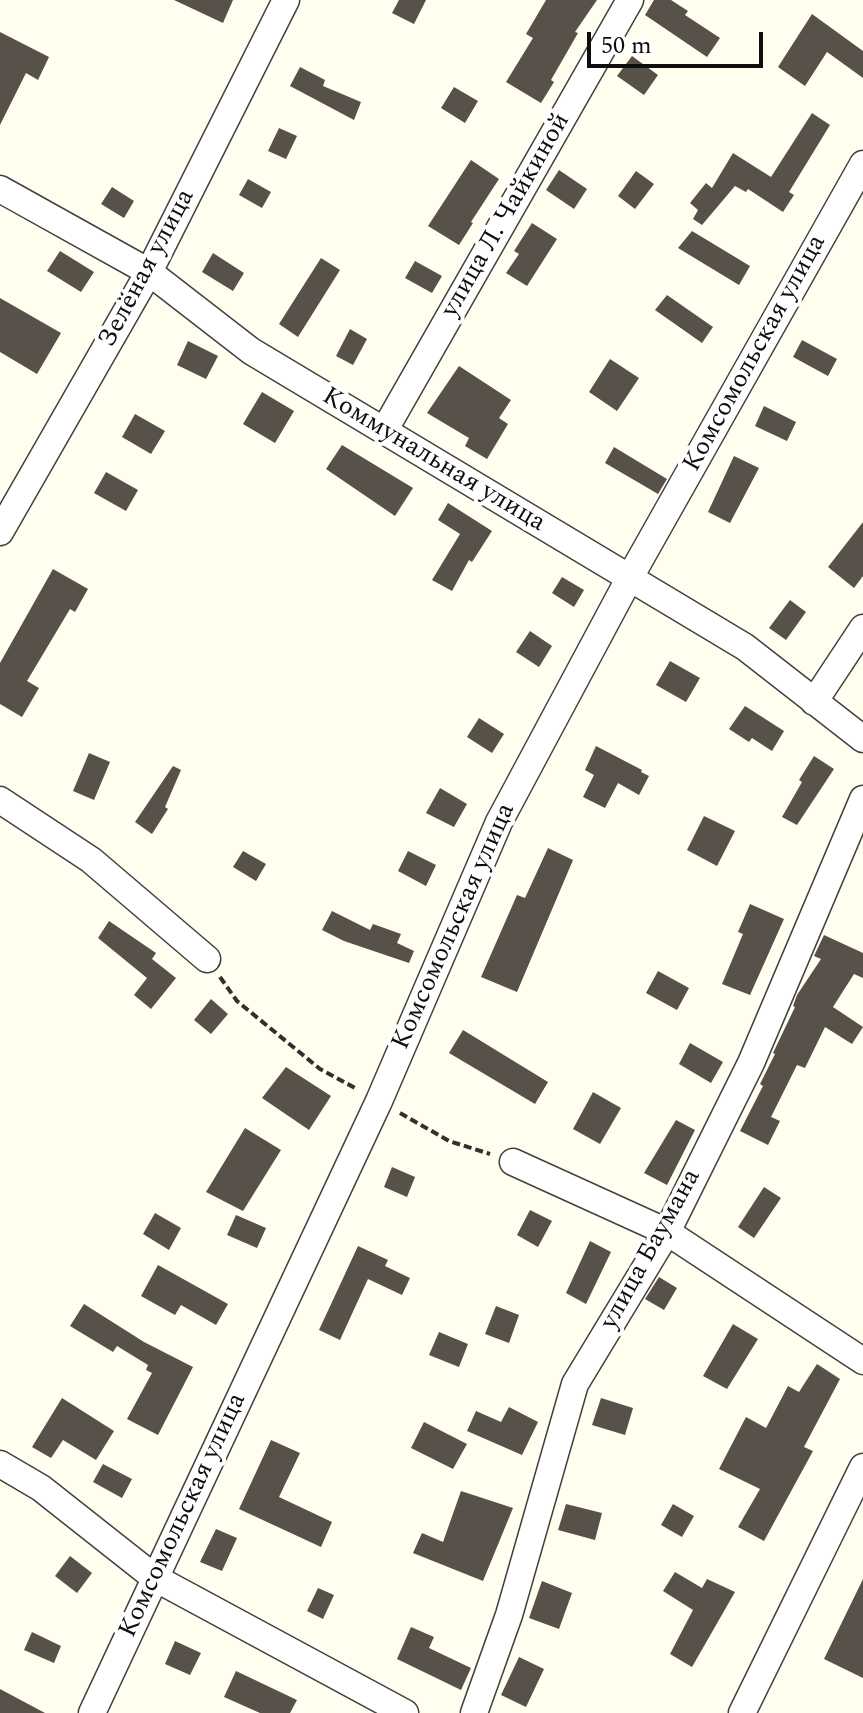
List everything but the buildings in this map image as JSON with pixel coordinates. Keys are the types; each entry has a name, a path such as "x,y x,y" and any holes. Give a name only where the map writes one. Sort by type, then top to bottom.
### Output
{"street":[{"name":"Зелёная улица","path":"0,532 149,272 286,0"},
{"name":"улица Л. Чайкиной","path":"384,431 630,0"},
{"name":"Комсомольская улица","path":"92,1713 379,1101 499,822 629,579 863,164"},
{"name":"Коммунальная улица","path":"0,189 149,272 251,351 745,647 863,739"},
{"path":"814,702 863,628"},
{"name":"улица Баумана","path":"474,1713 509,1615 575,1384 667,1232 751,1063 863,799"},
{"path":"0,800 91,860 207,959"},
{"path":"513,1162 667,1232 863,1361"},
{"path":"0,1464 41,1488 155,1578 403,1713"},
{"path":"742,1713 863,1467"}],"path":[{"path":"207,959 237,1001 320,1069 449,1141 513,1162"}]}
